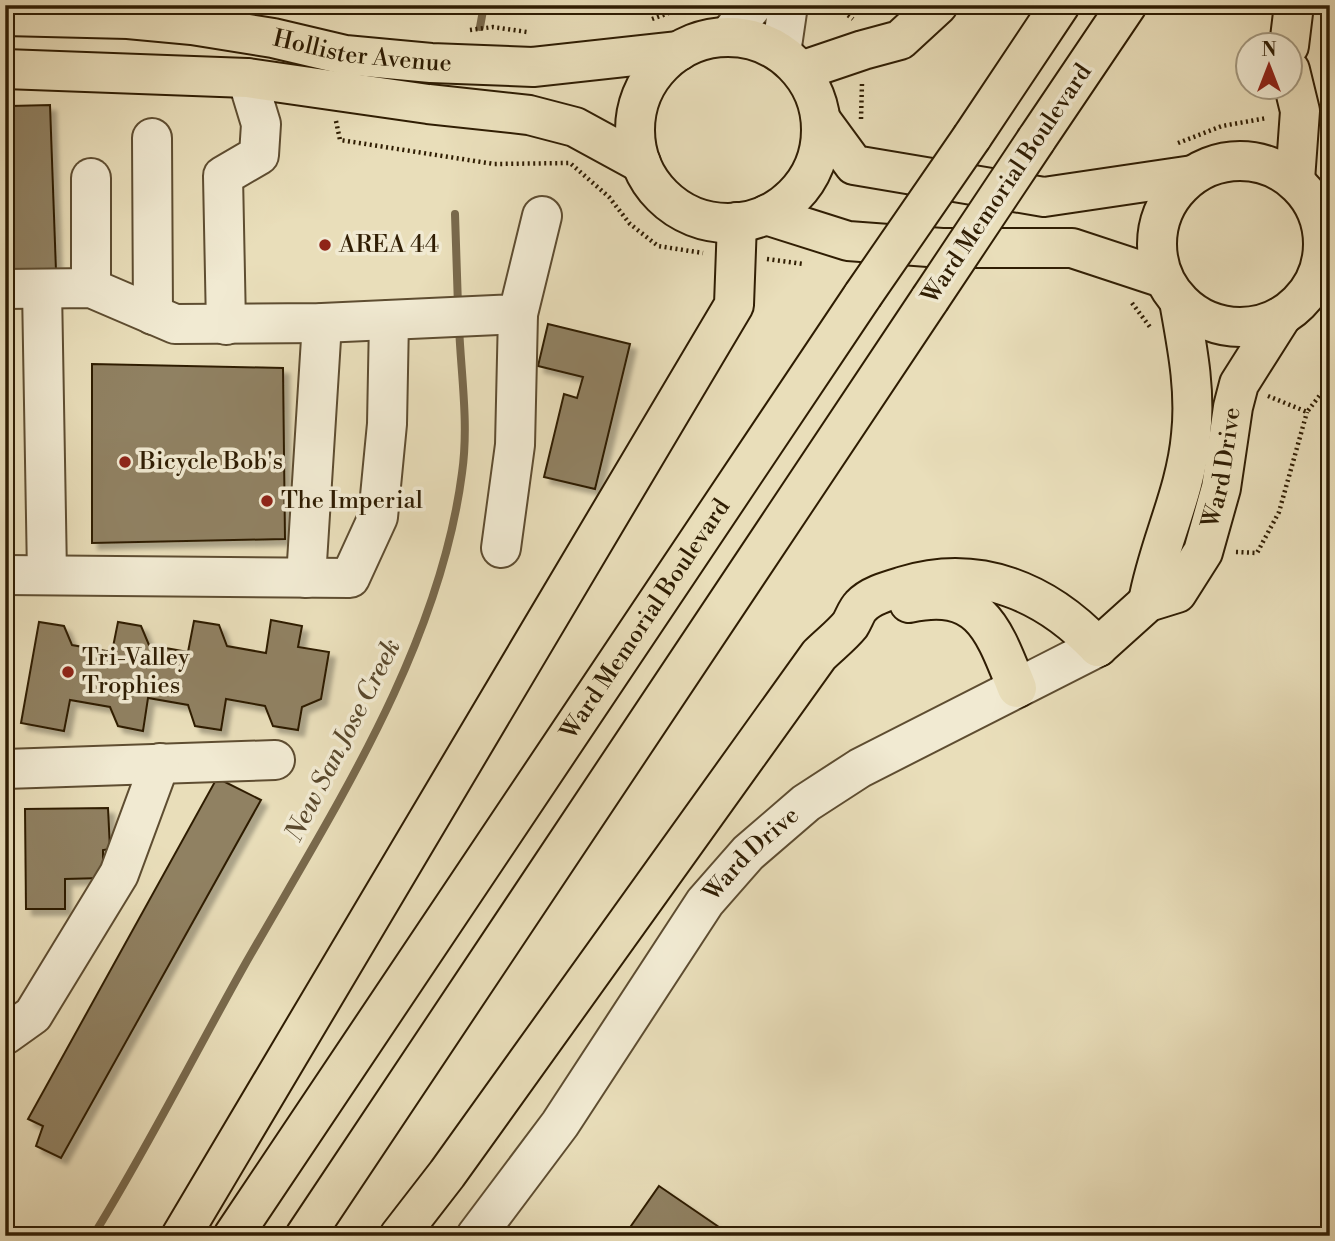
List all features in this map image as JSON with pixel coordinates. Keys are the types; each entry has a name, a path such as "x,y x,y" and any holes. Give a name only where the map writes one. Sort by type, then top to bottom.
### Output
{"main road":[{"path":"791,62 863,50 900,40 938,5"},
{"name":"Ward Memorial Boulevard","path":"233,1236 1060,5"},
{"name":"Ward Memorial Boulevard","path":"305,1236 1127,5"},
{"path":"1290,32 1293,5"},
{"name":"Hollister Avenue","path":"5,16 128,19 192,25 273,38 345,55 431,63 533,66 679,51"},
{"path":"752,219 791,199 809,176 820,149 821,120 814,94 791,62 759,41 728,37 709,39 679,51 655,72 639,100 635,132 641,163 656,189 679,209 707,220 752,219 848,241 943,248 1072,248 1171,290 1203,319 1230,327 1257,326 1305,303 1317,277 1324,251 1322,225 1312,195 1298,102"},
{"name":"Hollister Avenue","path":"5,69 247,78 428,104 529,115 575,127 641,163"},
{"path":"821,120 854,165 1044,197 1193,175"},
{"path":"1171,290 1156,250 1159,220 1172,195 1193,175 1219,162 1246,160 1272,166 1312,195"},
{"path":"181,1236 734,305 752,219"},
{"name":"Ward Drive","path":"1148,602 1153,574 1176,507 1191,436 1192,378 1171,290"},
{"name":"Ward Drive","path":"1098,647 1148,602 1177,593 1203,552 1221,488 1239,384 1305,303"},
{"path":"399,1236 455,1163 819,655 851,623 861,606 886,591 919,581 963,577 997,582 1034,597 1076,624 1098,647"},
{"path":"851,623 877,616 904,604 927,599 950,600 974,609 989,628 1017,688"}],"street":[{"path":"728,37 753,5"},
{"path":"788,5 791,62"},
{"path":"226,325 223,176 259,155 260,145 261,124 247,78"},
{"path":"152,138 153,315"},
{"path":"91,178 91,288"},
{"path":"501,548 514,445 507,315 542,215"},
{"path":"47,574 24,289 91,288 175,324 321,323 507,315"},
{"path":"5,575 350,578 378,517 387,424 388,320"},
{"path":"306,578 321,323"},
{"name":"Ward Drive","path":"476,1236 560,1124 705,902 748,853 806,803 860,768 1098,647"},
{"path":"5,769 275,760"},
{"path":"5,1035 33,1015 119,874 160,763"}],"path":[{"path":"340,140 494,164 570,163 609,197 630,224 658,246 716,253"},
{"path":"1257,552 1279,512 1307,412 1330,382"},
{"path":"1284,403 1307,412"}],"building":[{"path":"50,105 56,271 5,272 5,109 10,106"},
{"path":"548,324 630,344 595,489 544,477 564,394 577,398 583,377 538,366"},
{"path":"92,364 283,368 285,539 92,543"},
{"path":"271,620 302,626 298,647 329,652 321,699 302,707 298,730 273,726 265,706 226,699 221,730 195,726 188,705 148,698 143,731 118,726 110,707 70,700 64,731 21,723 39,622 64,626 72,645 112,652 118,622 141,626 149,645 188,652 194,621 219,625 227,646 266,653"},
{"path":"217,778 261,800 61,1158 36,1146 43,1126 28,1119"},
{"path":"108,808 110,849 103,850 103,878 65,879 65,909 26,909 25,809"},
{"path":"659,1186 732,1236 624,1236"}],"waterway":[{"path":"480,27 484,5"},
{"name":"New San Jose Creek","path":"455,214 458,306"},
{"name":"New San Jose Creek","path":"93,1236 311,851 377,730 406,668 450,539 462,473 465,418 459,326"}],"place":[{"name":"AREA 44","path":"325,245"},
{"name":"Bicycle Bob's","path":"125,462"},
{"name":"The Imperial","path":"267,501"},
{"name":"Tri-Valley Trophies","path":"68,672"}]}
